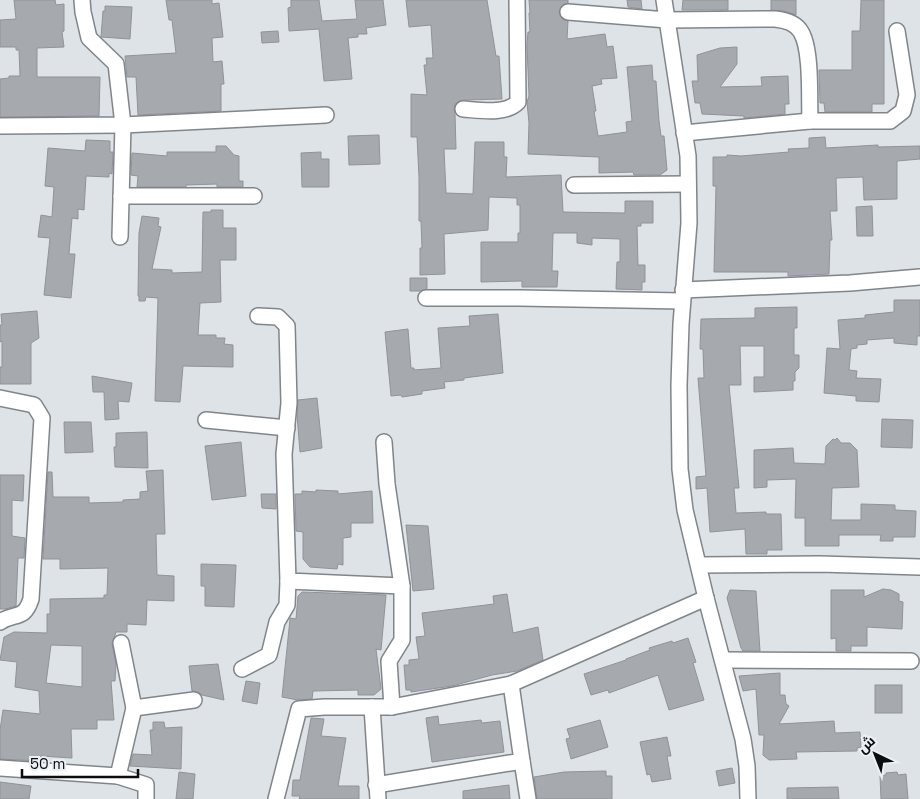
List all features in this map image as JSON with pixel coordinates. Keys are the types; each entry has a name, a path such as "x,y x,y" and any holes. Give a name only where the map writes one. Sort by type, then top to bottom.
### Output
{"street":[{"path":"82,0 89,38 116,64 123,125 120,237"},
{"path":"463,109 501,110 511,108 518,102 517,0"},
{"path":"664,0 688,156 689,224 682,296 679,386 680,469 685,510 743,739 747,766 748,799"},
{"path":"568,12 667,20 786,20 802,32 806,48 810,121"},
{"path":"684,133 810,121 890,121 903,111 907,95 897,31"},
{"path":"0,126 123,125 326,115"},
{"path":"574,185 688,184"},
{"path":"121,196 254,196"},
{"path":"426,298 682,296 920,277"},
{"path":"242,669 269,654 277,622 288,605 284,454 289,402 287,326 278,317 258,316"},
{"path":"0,398 34,405 42,418 31,599 29,606 22,615 0,622"},
{"path":"206,420 286,428"},
{"path":"384,442 387,484 402,586 402,640 388,662 392,707"},
{"path":"699,565 820,564 920,567"},
{"path":"288,581 402,586"},
{"path":"276,799 299,709 392,707 512,684 706,598"},
{"path":"118,776 134,708 121,643"},
{"path":"723,660 911,661"},
{"path":"512,684 528,799"},
{"path":"134,708 194,700"},
{"path":"372,707 377,792 522,762"},
{"path":"0,768 118,776 146,785 146,799"}],"building":[{"path":"14,0 55,0 56,5 64,4 64,31 62,32 64,47 37,48 37,77 100,77 99,116 0,117 0,79 9,78 9,76 20,76 19,50 16,50 16,47 0,47 0,20 16,19"},
{"path":"166,0 212,0 212,4 219,3 223,37 212,38 213,62 222,61 224,84 221,84 221,111 138,115 136,77 127,77 125,56 176,53 172,20 169,20"},
{"path":"291,0 319,0 322,21 357,19 355,0 383,0 386,25 366,28 367,34 358,34 358,37 348,38 352,79 324,81 319,29 289,31 288,8 291,7"},
{"path":"406,0 487,0 496,56 499,56 502,99 463,100 455,104 456,149 444,149 446,193 473,194 475,142 504,142 504,157 507,157 506,177 561,175 563,212 625,213 625,201 653,201 653,223 641,223 641,226 637,226 638,265 645,265 645,282 642,282 642,290 616,289 617,262 620,262 620,239 592,238 592,245 577,243 577,233 553,233 552,271 558,271 557,287 522,287 522,281 481,282 481,242 518,242 518,233 520,233 520,205 517,205 517,198 489,197 488,230 444,234 445,274 420,275 420,248 422,248 421,221 419,221 419,177 417,137 411,137 411,94 427,95 424,65 427,65 426,58 433,58 431,25 409,27"},
{"path":"529,0 568,0 568,3 561,6 559,12 562,19 568,21 567,39 605,34 607,47 613,46 617,78 601,79 602,84 592,86 598,136 627,132 626,122 632,121 627,67 652,65 653,81 656,81 661,136 664,136 667,170 660,175 634,175 633,172 599,173 599,157 528,154 529,123 527,102 529,96 527,45 528,32 530,32"},
{"path":"627,0 641,0 642,9 628,7"},
{"path":"683,0 728,0 728,10 682,10"},
{"path":"771,0 796,0 796,15 784,11 771,10"},
{"path":"861,0 884,0 884,104 872,104 872,112 825,112 824,103 820,103 819,70 852,70 852,31 860,31"},
{"path":"105,6 132,7 130,39 101,37"},
{"path":"278,31 279,42 262,43 261,32"},
{"path":"737,47 737,64 720,87 762,86 761,77 788,76 789,104 785,104 785,114 744,118 744,116 702,114 700,103 695,103 692,81 698,81 697,55 720,48"},
{"path":"379,135 380,164 349,165 348,136"},
{"path":"825,137 826,148 878,145 878,147 920,146 920,159 897,161 897,199 864,200 863,177 836,178 837,211 830,211 832,240 830,240 829,274 788,276 788,272 714,272 716,186 713,186 713,157 789,152 788,149 809,148 809,138"},
{"path":"86,140 110,141 110,152 113,152 112,174 109,173 109,177 86,176 84,210 78,209 78,219 72,218 69,254 75,254 71,298 44,295 50,238 38,237 41,215 52,217 54,187 45,186 48,148 85,151"},
{"path":"216,146 226,146 234,155 239,156 239,181 243,181 243,187 217,187 217,184 186,185 186,187 137,187 138,176 131,175 132,153 167,156 167,152 216,152"},
{"path":"321,152 321,159 329,159 329,187 302,187 301,153"},
{"path":"872,206 873,236 857,236 856,207"},
{"path":"211,210 223,210 223,228 236,228 236,260 220,260 221,302 200,303 198,335 216,335 216,338 225,338 224,344 233,345 233,367 183,366 180,402 155,401 158,298 146,297 145,301 139,301 138,296 139,233 142,216 159,218 158,226 161,227 152,269 172,270 172,273 202,272 203,212 211,212"},
{"path":"410,278 427,278 427,289 410,291"},
{"path":"894,300 920,300 920,336 917,336 917,345 894,343 894,338 867,340 867,344 857,345 857,348 851,349 849,370 857,371 856,378 881,379 879,402 856,401 856,396 824,393 827,348 840,349 838,320 865,318 865,315 894,312"},
{"path":"797,307 797,328 794,328 794,355 799,355 799,368 795,372 793,390 754,392 754,377 764,377 764,346 740,346 741,385 729,385 739,488 734,488 736,513 766,512 766,514 781,514 782,550 767,550 767,554 746,554 745,529 710,532 707,488 696,489 696,477 706,476 698,378 704,378 703,349 700,349 701,319 755,318 755,308"},
{"path":"37,311 39,338 31,343 31,384 0,384 0,367 2,367 2,341 0,342 1,314"},
{"path":"498,314 503,373 444,382 445,388 422,391 422,394 402,397 401,395 391,396 385,332 408,329 411,368 414,368 414,370 441,368 438,328 470,326 469,316"},
{"path":"92,376 132,383 129,402 118,401 119,419 105,420 104,392 93,392"},
{"path":"317,398 322,448 300,452 297,415 298,400"},
{"path":"882,419 913,420 912,448 881,447"},
{"path":"64,422 91,422 93,452 65,453"},
{"path":"147,432 148,468 115,467 114,447 116,447 116,433"},
{"path":"837,438 841,443 850,443 857,450 859,487 832,488 831,520 861,520 861,504 895,505 895,510 916,511 915,537 893,537 893,541 880,541 881,535 839,535 839,546 805,546 805,518 795,518 796,479 767,480 767,487 754,488 754,450 793,448 794,463 825,464 826,446 833,439"},
{"path":"241,442 246,496 212,500 205,446"},
{"path":"163,470 165,534 156,534 157,575 174,576 174,601 147,600 146,625 127,624 127,632 116,632 112,644 116,663 115,681 111,681 114,720 97,720 97,729 71,729 72,758 41,756 41,761 0,759 0,730 3,710 40,714 39,691 15,687 17,662 0,660 4,637 14,632 47,633 47,614 50,614 50,599 104,598 104,595 107,595 108,568 60,569 60,559 43,559 48,472 52,472 53,497 89,497 89,503 123,502 123,500 140,499 140,492 148,491 146,471","holes":["51,645 82,646 82,687 46,683"]},
{"path":"0,475 24,475 23,501 12,500 12,536 25,538 24,558 18,558 16,606 5,609 0,609"},
{"path":"316,490 338,491 338,494 372,491 373,523 351,523 351,537 343,538 343,565 338,564 337,569 310,567 303,559 303,532 296,531 295,494 302,494 302,491 316,492"},
{"path":"261,494 276,494 276,509 262,508"},
{"path":"406,525 428,526 434,589 413,591"},
{"path":"201,564 236,565 234,607 205,606 205,586 201,586"},
{"path":"883,589 899,594 899,601 903,602 902,629 867,627 867,646 851,646 851,651 836,651 836,638 831,639 831,590 864,590 864,597"},
{"path":"730,590 756,591 760,651 743,651 741,648 727,598"},
{"path":"302,592 386,595 381,650 376,649 381,689 374,695 358,695 358,690 313,691 312,699 298,700 282,697 290,618 296,619 298,596"},
{"path":"507,594 513,633 538,627 543,660 517,671 492,675 452,686 411,692 411,690 406,690 404,665 409,665 409,660 419,659 416,637 425,636 422,613 494,604 493,596"},
{"path":"688,638 696,662 693,663 704,700 669,710 658,675 609,693 608,690 591,695 584,674 626,660 650,650 649,648"},
{"path":"218,664 224,700 192,691 189,666"},
{"path":"780,673 780,695 785,695 786,704 789,706 779,724 834,721 835,733 860,732 861,747 857,748 857,751 796,752 797,759 769,760 763,755 764,735 759,735 756,689 743,691 739,676"},
{"path":"246,681 260,683 257,704 242,701"},
{"path":"875,685 902,685 902,713 875,713"},
{"path":"438,716 439,725 481,720 482,723 500,721 504,752 432,762 426,718"},
{"path":"311,718 324,719 321,736 346,738 338,786 359,786 359,799 299,799 300,796 292,796 293,780 300,780"},
{"path":"600,720 608,747 571,759 566,739 570,738 567,729"},
{"path":"153,722 164,722 165,728 182,727 181,769 130,766 133,754 152,755 150,730 153,730"},
{"path":"667,737 671,756 667,756 671,779 652,782 650,774 647,775 640,742"},
{"path":"732,768 735,783 719,786 716,771"},
{"path":"606,771 606,776 612,776 612,799 537,799 534,777 564,772"},
{"path":"179,772 195,774 193,799 176,799"},
{"path":"897,772 898,775 906,774 908,799 881,799 880,776 886,775 886,773"},
{"path":"0,782 31,786 29,799 0,799"},
{"path":"509,785 510,799 463,799 463,791"},
{"path":"838,787 839,799 787,799 787,788"}]}
